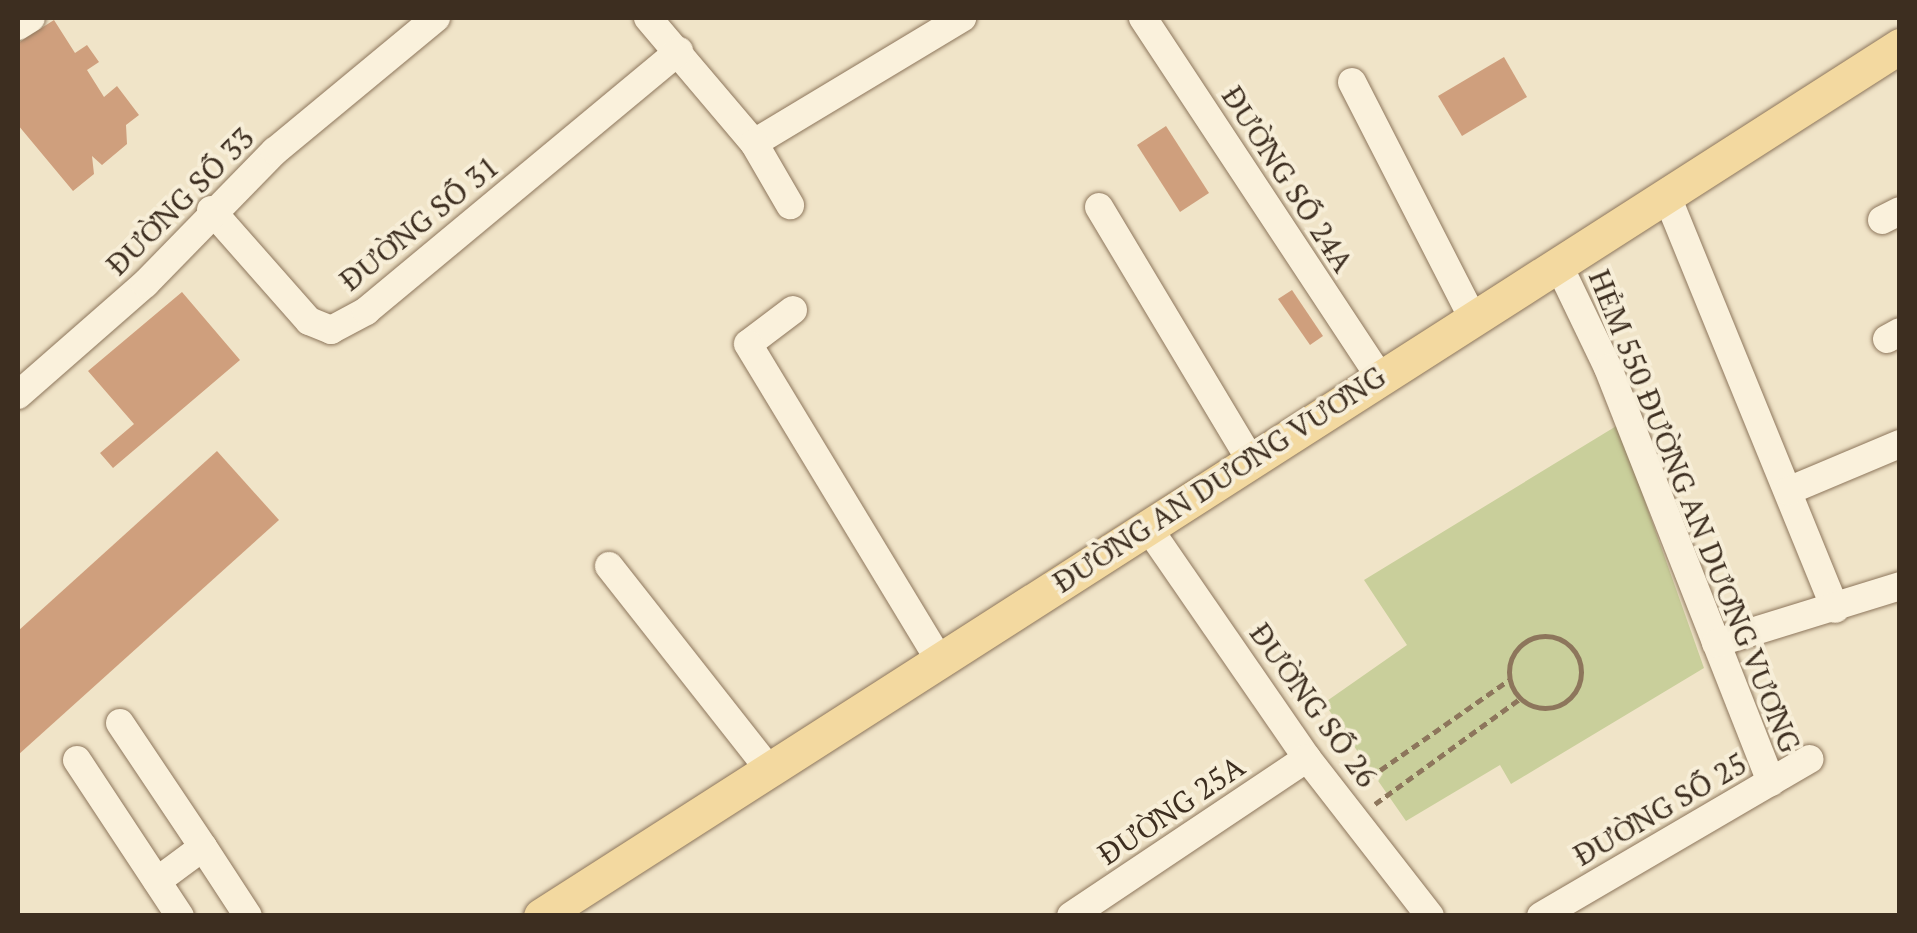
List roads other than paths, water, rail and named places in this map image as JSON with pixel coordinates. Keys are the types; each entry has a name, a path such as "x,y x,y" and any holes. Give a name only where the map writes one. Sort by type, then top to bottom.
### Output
{"main road":[{"name":"ĐƯỜNG AN DƯƠNG VƯƠNG","path":"540,916 937,656 1149,529 1378,376 1900,46"}],"street":[{"path":"18,26 31,18"},
{"name":"ĐƯỜNG SỐ 33","path":"18,396 145,284 211,210 436,18"},
{"path":"648,18 754,143 790,205"},
{"path":"754,143 962,18"},
{"name":"ĐƯỜNG SỐ 24A","path":"1143,18 1378,376"},
{"name":"ĐƯỜNG SỐ 31","path":"211,210 309,321 331,330 366,312 679,51"},
{"path":"1352,82 1472,316"},
{"path":"1666,194 1835,609"},
{"path":"1099,207 1250,459"},
{"name":"HẺM 550 ĐƯỜNG AN DƯƠNG VƯƠNG","path":"1558,264 1608,368 1771,782"},
{"path":"793,310 748,344 937,656"},
{"path":"1788,491 1900,444"},
{"name":"ĐƯỜNG SỐ 26","path":"1149,529 1307,758 1430,916"},
{"path":"609,566 767,767"},
{"path":"1716,643 1900,586"},
{"path":"120,723 248,916"},
{"name":"ĐƯỜNG 25A","path":"1071,916 1307,758"},
{"name":"ĐƯỜNG SỐ 25","path":"1541,916 1810,759"},
{"path":"77,760 180,916"},
{"path":"157,880 202,848"}]}
